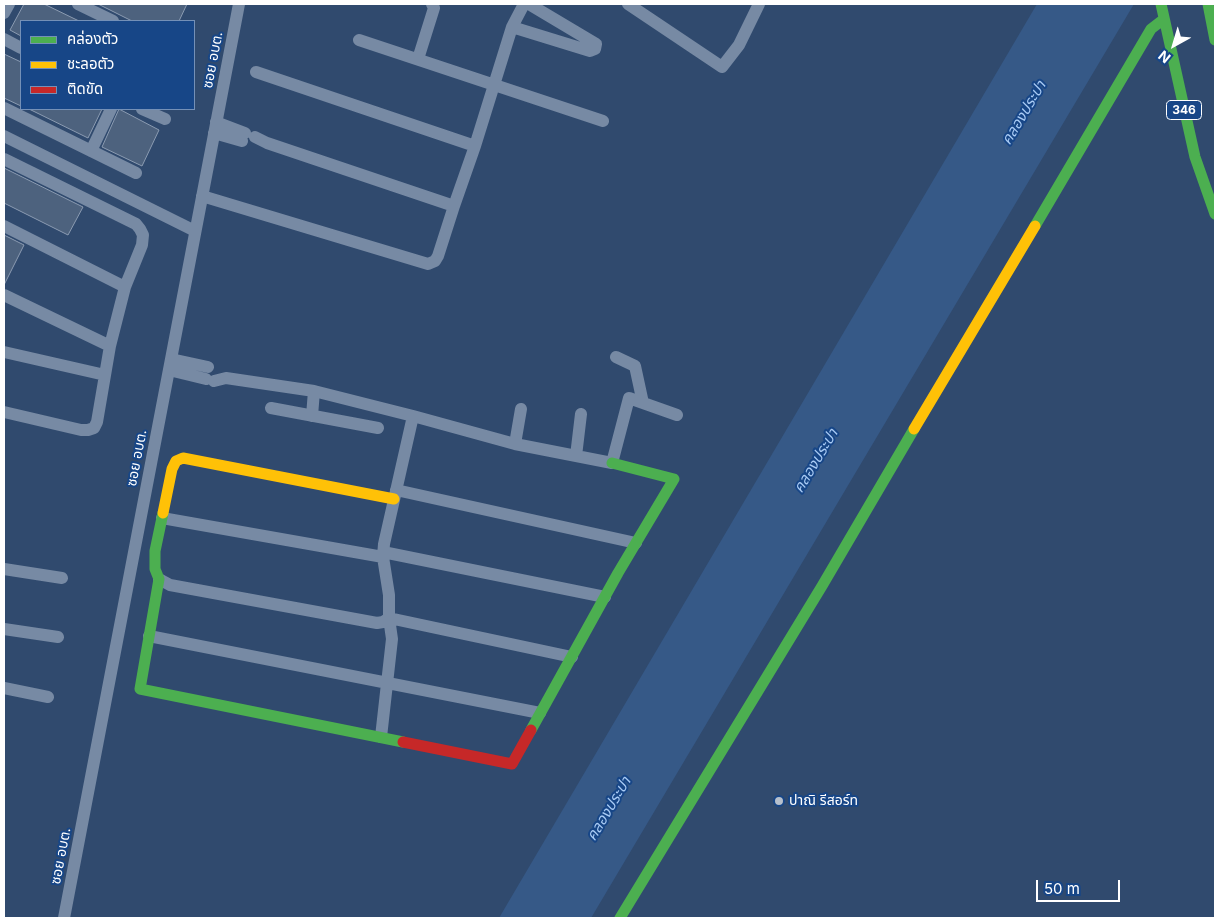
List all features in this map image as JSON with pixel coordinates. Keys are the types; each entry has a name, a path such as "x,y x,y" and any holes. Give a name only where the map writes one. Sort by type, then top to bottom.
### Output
{"street":[{"path":"4,13 9,4"},
{"path":"78,4 111,20"},
{"name":"ซอย อบต.","path":"64,918 239,4"},
{"path":"418,59 434,8 432,4"},
{"path":"202,196 428,264 435,260 438,256 475,146 512,27 524,4"},
{"path":"512,27 590,51 595,49 594,43 529,4"},
{"path":"628,4 722,67 739,46 759,4"},
{"name":"346","path":"1161,4 1195,157 1215,214"},
{"path":"1208,4 1215,40"},
{"path":"620,918 822,586 1146,37 1151,29 1164,19"},
{"path":"4,39 20,47"},
{"path":"359,40 603,121"},
{"path":"256,72 475,146"},
{"path":"4,108 136,173"},
{"path":"91,151 112,110"},
{"path":"144,110 165,119"},
{"path":"215,128 454,206"},
{"path":"4,136 195,231"},
{"path":"4,159 136,224 143,235 125,287 110,346 97,422 94,428 88,430 4,412"},
{"path":"136,224 144,206"},
{"path":"4,226 125,287"},
{"path":"4,295 110,346"},
{"path":"4,352 105,375"},
{"path":"616,357 635,366 643,403"},
{"path":"170,364 214,375 314,391 515,444 612,463 674,479 605,597 512,764 140,690 159,579 155,570 156,551 162,518 172,469 176,461 183,458 395,494 636,543"},
{"path":"312,416 314,391"},
{"path":"612,463 629,398 676,414"},
{"path":"271,408 378,428"},
{"path":"515,444 520,409"},
{"path":"576,456 581,414"},
{"path":"381,738 392,639 389,618 389,595 383,555 413,416"},
{"path":"162,518 383,555 605,597"},
{"path":"4,569 62,578"},
{"path":"159,579 170,585 377,623 389,618 572,657"},
{"path":"4,629 58,637"},
{"path":"149,636 540,713"},
{"path":"4,688 48,697"}],"water":[{"name":"คลองประปา","path":"1037,4 1134,4 591,918 499,918"}],"building":[{"path":"24,4 44,4 77,20 20,20 20,35 10,30"},
{"path":"98,4 187,4 179,20 130,20"},
{"path":"4,54 20,62 20,106 4,98"},
{"path":"31,110 102,110 88,138"},
{"path":"119,110 159,130 142,166 102,147"},
{"path":"4,168 83,207 68,235 4,203"},
{"path":"4,235 24,245 4,285"}],"traffic: fast":[{"path":"1161,4 1195,157 1215,214"},
{"path":"1208,4 1215,40"},
{"path":"1035,226 1151,29 1164,19"},
{"path":"620,918 822,586 914,429"},
{"path":"531,730 618,573 674,479 612,463"},
{"path":"163,513 155,551 155,569 159,579 140,689 403,742"}],"traffic: slow":[{"path":"914,429 1035,226"},
{"path":"163,513 172,469 176,461 183,458 394,499"}],"traffic: jam":[{"path":"403,742 512,764 531,730"}],"place":[{"name":"ปาณิ รีสอร์ท","path":"779,801"}]}
